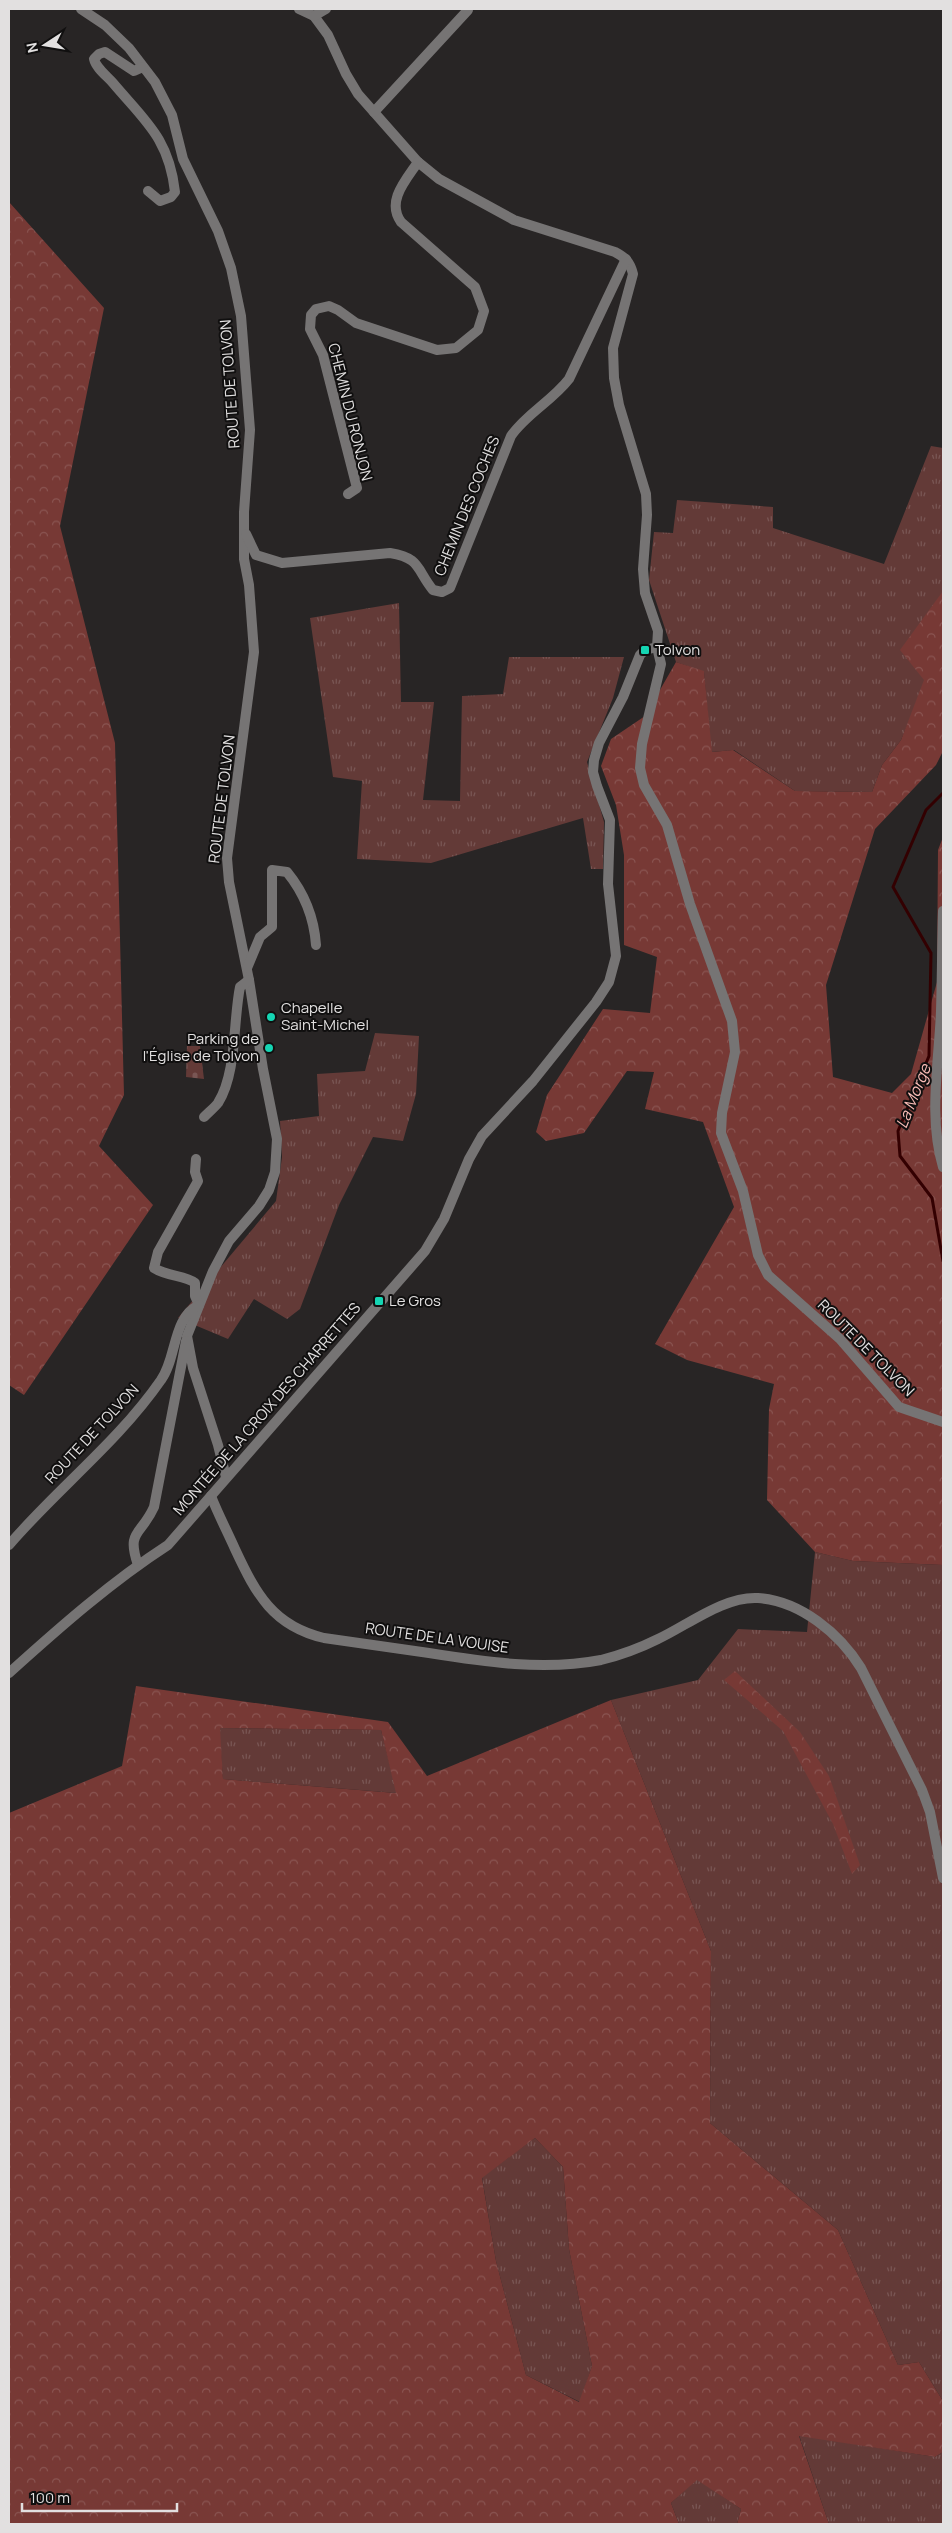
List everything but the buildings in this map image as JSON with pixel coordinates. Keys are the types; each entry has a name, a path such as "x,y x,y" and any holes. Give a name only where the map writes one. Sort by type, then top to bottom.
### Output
{"street":[{"name":"ROUTE DE TOLVON","path":"9,1545 37,1513 140,1410 163,1377 187,1312 199,1305 229,1241 259,1206 269,1190 274,1172 277,1139 262,1070 248,974 228,882 227,858 254,652 249,585 244,558 250,413 241,316 233,278 218,231 184,158 172,115 154,82 130,48 105,25 81,9"},
{"path":"299,9 314,16 328,35 346,74 358,94 418,162 439,179 514,220 546,232 584,240 626,259"},
{"path":"314,16 326,9"},
{"path":"374,112 468,10"},
{"path":"143,67 134,71 105,52 99,54 94,59 95,63 122,94 145,117 164,149 175,192 171,198 160,201 148,191"},
{"name":"CHEMIN DU RONJON","path":"348,494 357,488 323,355 310,329 311,315 316,309 329,306 356,323 437,350 456,348 478,330 484,311 475,287 401,222 395,213 394,205 399,191 418,162"},
{"name":"ROUTE DE TOLVON","path":"626,259 633,274 613,348 614,378 619,405 646,494 647,515 643,569 646,593 658,631 657,647 661,664 642,744 640,768 644,785 667,825 690,904 732,1021 735,1052 722,1113 721,1133 743,1191 758,1254 768,1275 840,1339 899,1407 943,1422"},
{"name":"CHEMIN DES COCHES","path":"244,528 256,555 282,563 390,552 406,555 418,566 433,590 442,592 450,588 511,436 518,426 560,391 568,379 626,259"},
{"name":"MONTÉE DE LA CROIX DES CHARRETTES","path":"9,1672 75,1614 138,1564 168,1545 425,1251 444,1219 469,1159 482,1136 533,1081 596,1002 609,982 616,956 608,884 610,820 593,772 594,760 599,743 623,696 640,655 645,650 657,647"},
{"path":"204,1117 218,1102 225,1086 232,1057 240,987 248,974 260,937 272,927 272,870 287,872 304,898 314,923 316,945"},
{"path":"943,911 941,1011 935,1091 937,1146 943,1167"},
{"path":"138,1564 132,1546 134,1537 148,1519 154,1506 187,1336 199,1305 195,1296 195,1283 189,1278 176,1278 154,1268 158,1252 198,1181 195,1172 196,1159"},
{"path":"187,1336 193,1368 218,1445 226,1477"},
{"name":"ROUTE DE LA VOUISE","path":"211,1496 247,1576 266,1606 283,1621 304,1634 324,1638 486,1662 549,1664 584,1662 621,1655 639,1648 723,1606 739,1600 757,1598 791,1607 820,1623 837,1637 850,1651 861,1668 922,1790 930,1812 943,1878"}],"green space":[{"path":"9,202 104,308 60,526 115,743 124,1095 99,1146 153,1205 24,1395 9,1385"},
{"path":"931,446 943,448 943,639 901,740 882,765 872,792 795,791 734,750 711,752 704,672 676,662 649,580 654,532 673,533 677,500 773,507 773,528 884,564"},
{"path":"943,591 943,751 936,765 875,829 826,985 833,1077 892,1093 911,1074 937,982 938,850 943,837 943,1565 853,1561 815,1552 767,1500 769,1409 774,1384 687,1360 655,1344 734,1207 703,1122 645,1109 654,1072 627,1071 584,1133 546,1141 536,1132 547,1095 603,1009 650,1013 657,957 624,945 624,855 616,805 601,766 611,739 645,716 676,662 704,671 712,752 733,750 795,791 872,792 882,765 901,740 924,680 900,650"},
{"path":"399,603 401,702 434,702 423,800 460,801 462,696 503,694 509,657 624,657 613,698 587,762 604,822 603,869 591,869 583,818 431,863 357,859 362,781 333,777 310,618"},
{"path":"375,1033 419,1036 416,1094 403,1141 373,1137 339,1205 300,1309 287,1319 254,1299 228,1339 178,1318 276,1201 282,1157 280,1121 319,1116 317,1074 365,1071"},
{"path":"187,1046 200,1046 204,1079 186,1077"},
{"path":"815,1552 853,1561 943,1565 943,2401 919,2362 898,2365 838,2230 710,2123 711,1951 611,1700 698,1680 738,1629 807,1632"},
{"path":"735,1671 800,1732 829,1776 860,1865 852,1874 833,1824 783,1731 724,1680"},
{"path":"136,1686 388,1722 427,1776 611,1700 711,1951 710,2123 838,2230 898,2365 919,2362 943,2401 943,2452 935,2457 799,2436 829,2524 737,2524 741,2509 697,2480 671,2503 679,2524 9,2524 9,1813 122,1766","holes":["220,1728 381,1730 396,1793 223,1779","535,2138 563,2167 569,2249 592,2366 579,2402 526,2375 496,2261 482,2178"]},
{"path":"219,1728 381,1730 397,1793 223,1779"},
{"path":"535,2138 563,2167 569,2249 592,2366 580,2402 526,2375 496,2261 482,2177"},
{"path":"799,2435 935,2457 943,2452 943,2524 829,2524"},
{"path":"697,2479 741,2509 737,2524 679,2524 671,2503"}],"waterway":[{"name":"La Morge","path":"943,793 926,810 893,887 931,953 929,1056 898,1131 900,1156 932,1198 943,1261"}],"place":[{"name":"Tolvon","path":"645,650"},
{"name":"Chapelle Saint-Michel","path":"271,1017"},
{"name":"Parking de l'Église de Tolvon","path":"269,1048"},
{"name":"Le Gros","path":"379,1301"}]}
